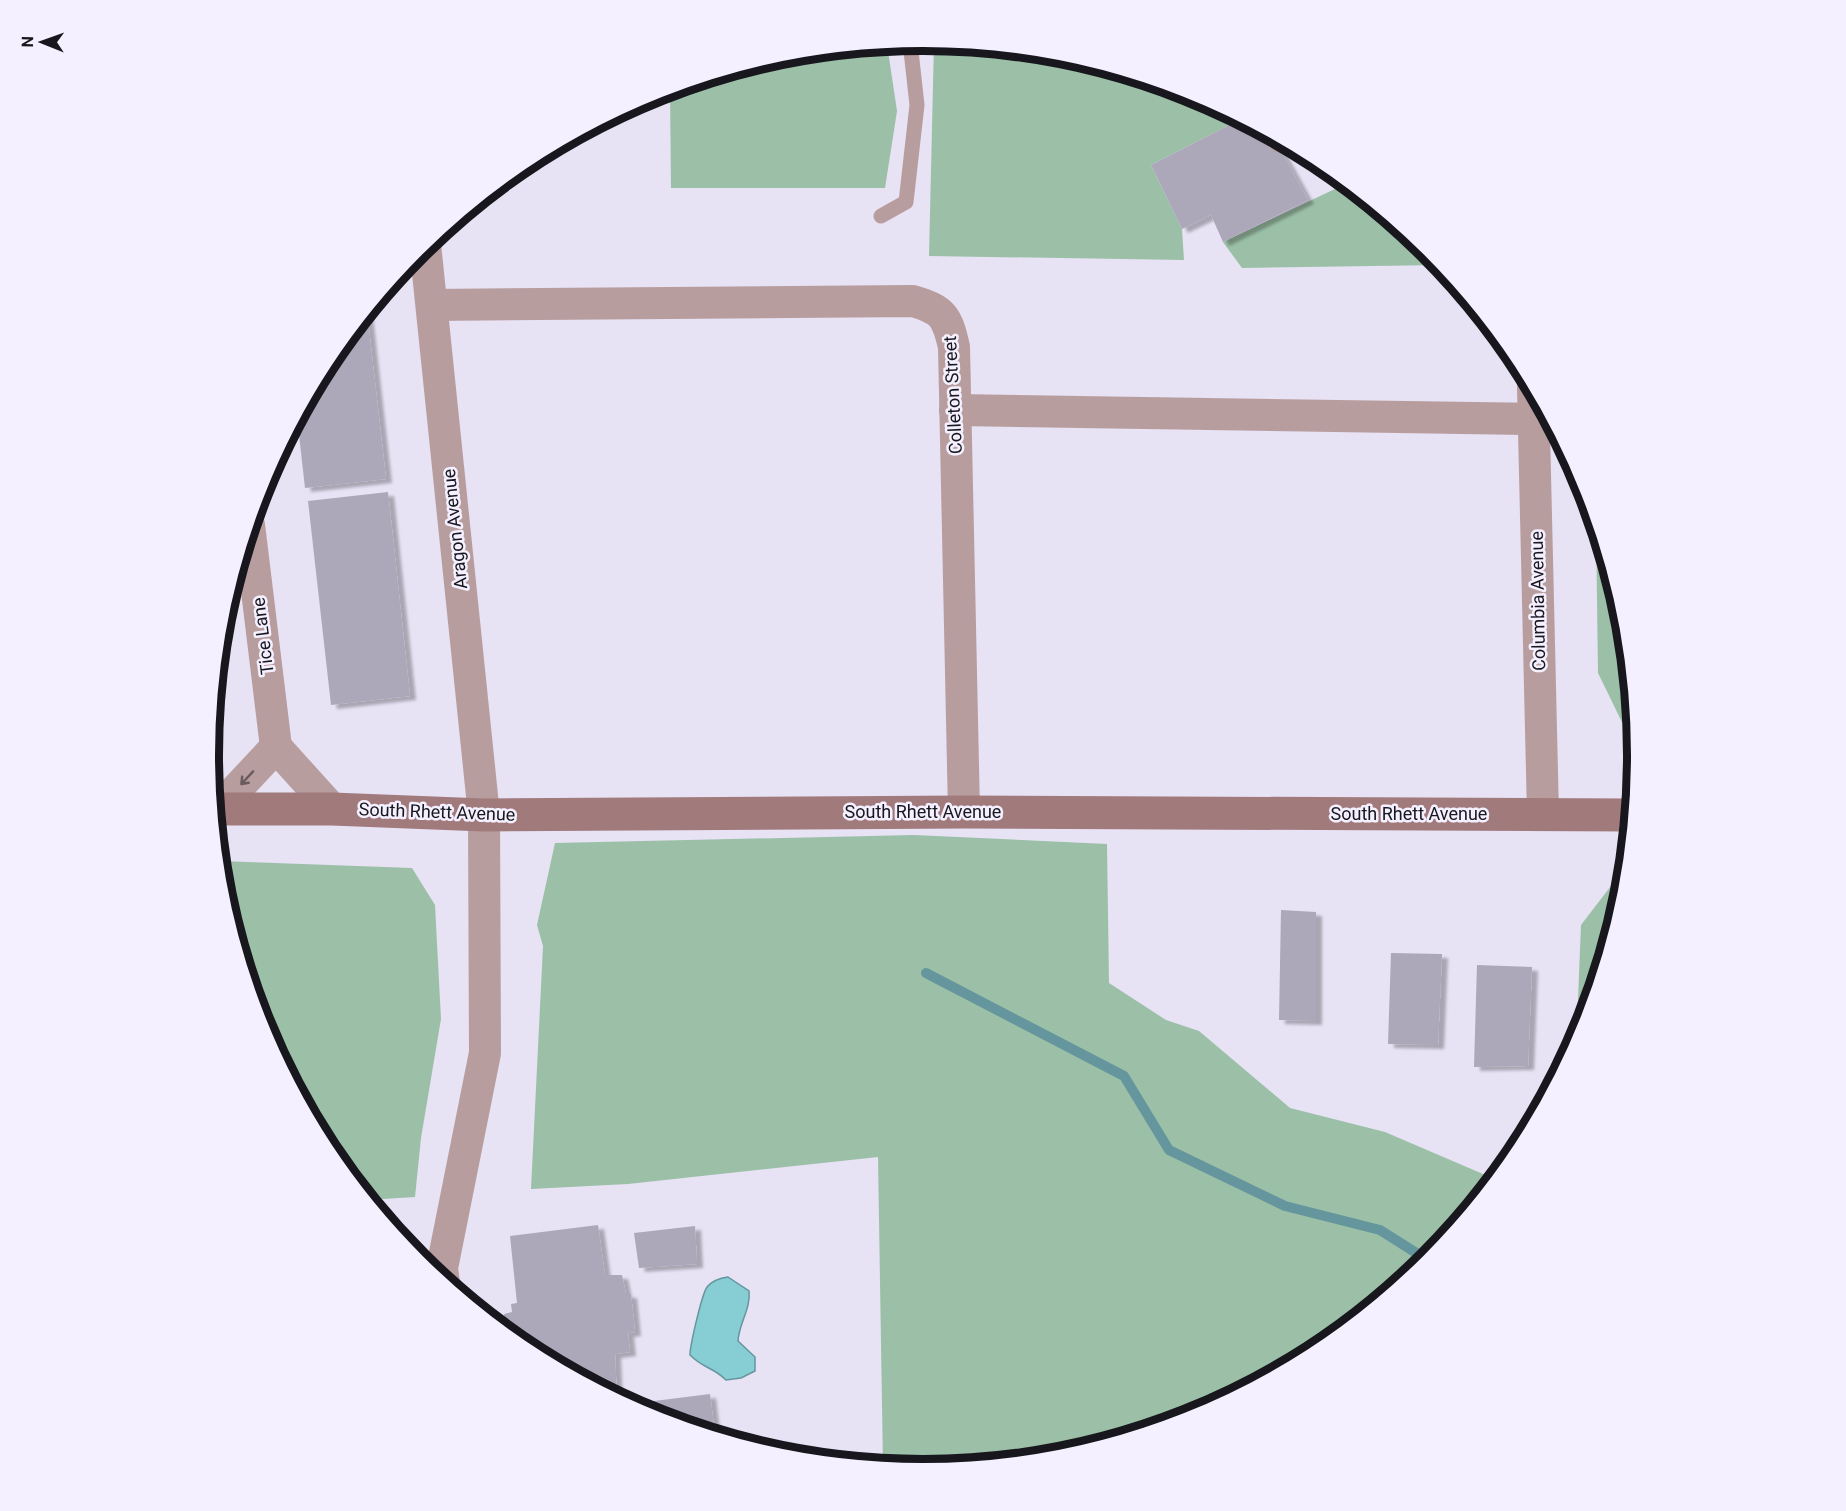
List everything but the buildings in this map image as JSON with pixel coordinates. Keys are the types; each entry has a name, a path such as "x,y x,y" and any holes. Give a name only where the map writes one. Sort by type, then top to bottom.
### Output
{"street":[{"name":"Aragon Avenue","path":"426,256 484,815 485,1053 442,1270"},
{"name":"Colleton Street","path":"432,305 913,301 936,308 949,323 954,347 964,812"},
{"name":"Columbia Avenue","path":"1534,404 1543,815"},
{"path":"955,410 1534,418"},
{"name":"Tice Lane","path":"251,545 276,747"},
{"path":"220,804 276,747 332,809"},
{"name":"South Rhett Avenue","path":"221,809 332,809 484,815 964,812 1625,815"}],"lane":[{"path":"881,216 906,202 917,105 911,52"}],"green space":[{"path":"934,51 1015,57 1105,75 1149,88 1233,123 1151,165 1182,229 1184,260 929,256"},
{"path":"888,53 897,111 885,188 671,188 670,98 741,75 786,65 831,57"},
{"path":"1337,188 1388,226 1429,265 1242,268 1223,242"},
{"path":"1596,551 1614,618 1627,732 1598,673"},
{"path":"914,835 1107,844 1109,983 1166,1020 1199,1031 1290,1108 1385,1132 1483,1174 1490,1174 1453,1220 1388,1285 1314,1341 1275,1366 1235,1387 1149,1423 1060,1446 1015,1454 969,1458 923,1460 883,1458 878,1157 628,1184 531,1189 543,946 537,925 555,843"},
{"path":"227,861 412,868 435,905 441,1019 421,1138 415,1197 376,1199 337,1147 313,1108 272,1025 256,982 232,893"},
{"path":"1616,879 1603,938 1577,1016 1581,925"}],"water":[{"path":"728,1277 749,1291 748,1304 738,1341 755,1357 755,1371 741,1378 726,1380 690,1355 702,1299 707,1287 717,1280"}],"waterway":[{"path":"926,973 1124,1076 1169,1150 1285,1206 1380,1230 1420,1255"}]}
